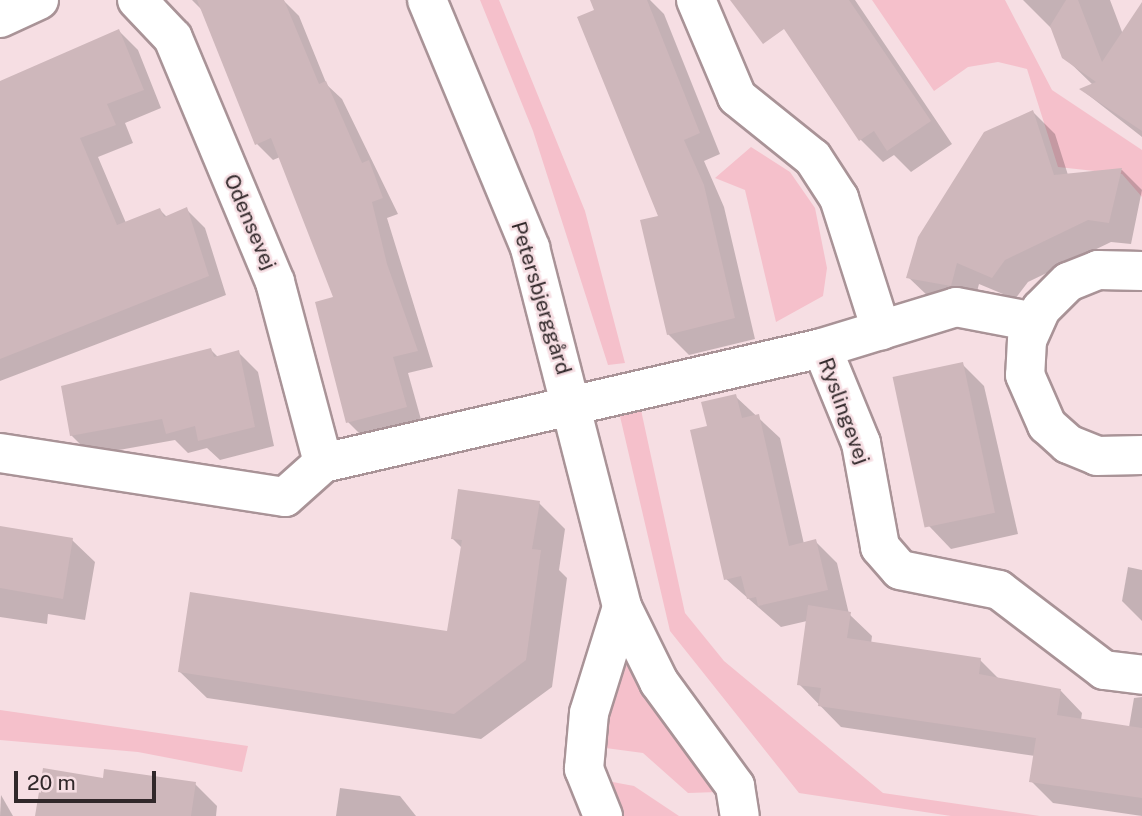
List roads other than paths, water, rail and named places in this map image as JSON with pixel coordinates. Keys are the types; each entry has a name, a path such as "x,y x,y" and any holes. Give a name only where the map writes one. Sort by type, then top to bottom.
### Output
{"street":[{"path":"0,18 39,0"},
{"name":"Odensevej","path":"136,0 173,38 275,282 323,463"},
{"name":"Petersbjerggård","path":"427,0 530,248 573,405 622,607 659,682 735,786 740,816"},
{"path":"696,0 737,97 813,158 839,198 881,330"},
{"path":"1142,271 1098,270 1068,282 1035,322 1025,375 1047,425 1097,456 1142,455"},
{"name":"Ryslingevej","path":"573,405 821,348 956,307 1035,322"},
{"name":"Ryslingevej","path":"821,348 861,443 880,547 900,570 999,590 1104,670 1142,675"},
{"path":"0,453 285,497 323,463 573,405"},
{"path":"603,816 584,769 589,713 622,607"}]}
